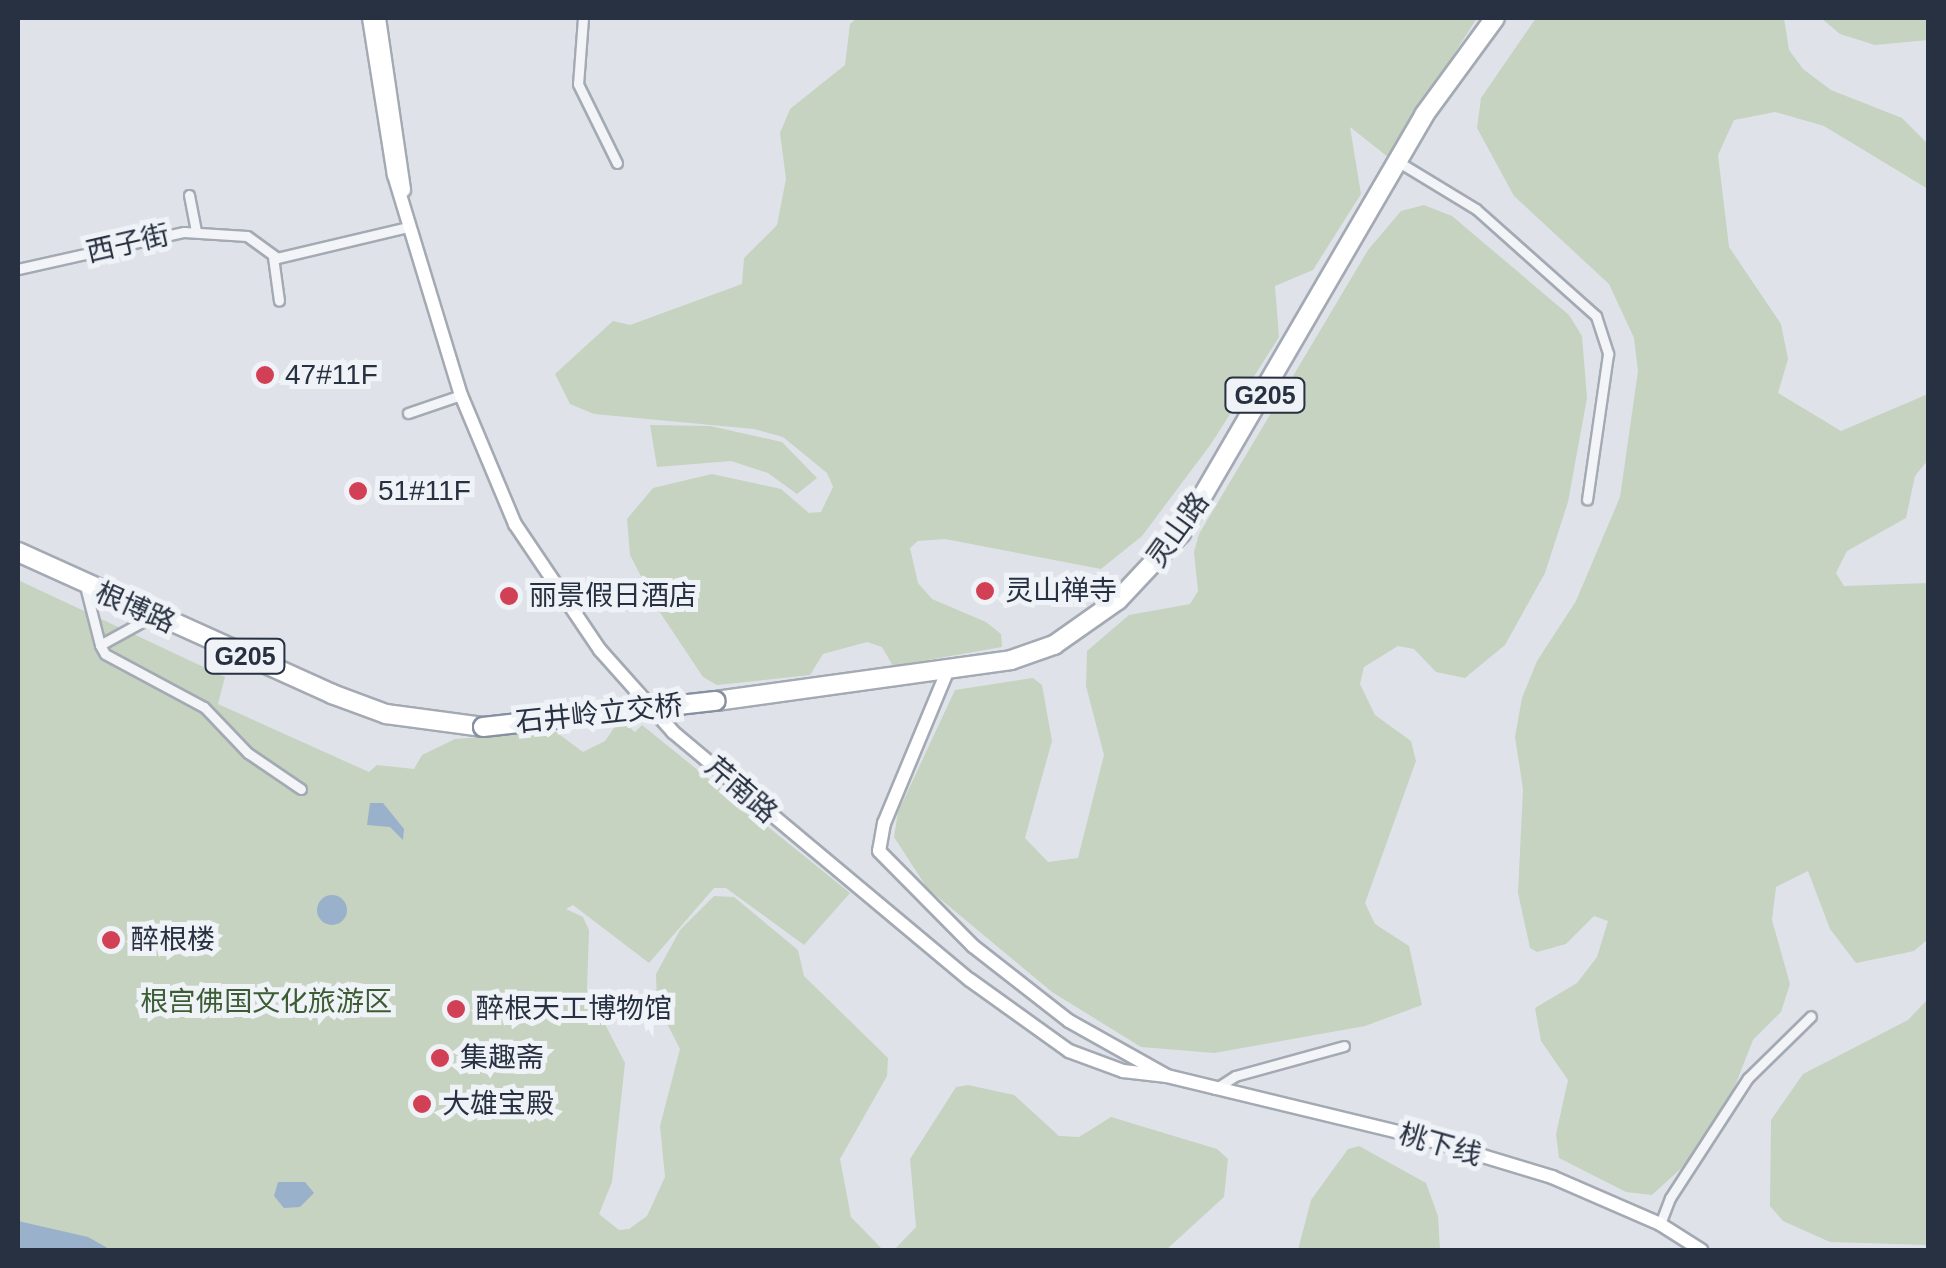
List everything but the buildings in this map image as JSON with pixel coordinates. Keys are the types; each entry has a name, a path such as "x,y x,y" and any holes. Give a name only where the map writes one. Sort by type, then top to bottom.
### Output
{"highway":[{"name":"灵山路","path":"947,672 1054,645 1118,600 1167,552 1456,65 1495,18"},
{"name":"根博路","path":"18,552 151,617 386,714 483,726"},
{"name":"石井岭立交桥","path":"483,726 947,672"}],"main road":[{"name":"芹南路","path":"368,18 408,227 461,395 497,487 540,566 623,680 673,732 970,980 1053,1041 1123,1071 1166,1076"},
{"path":"379,18 408,227"},
{"path":"947,672 878,838 879,851 906,885 1028,989 1111,1050 1166,1076"},
{"name":"桃下线","path":"1166,1076 1513,1166 1660,1224 1701,1250"}],"street":[{"path":"583,18 578,84 617,163"},
{"path":"1398,160 1476,209 1596,316 1608,354 1587,499"},
{"path":"189,195 196,232"},
{"path":"278,300 273,258 408,227"},
{"name":"西子街","path":"18,269 196,232 252,238 273,258"},
{"path":"408,414 461,395"},
{"path":"85,586 105,654 204,707 248,753 301,789"},
{"path":"100,645 151,617"},
{"path":"1660,1224 1670,1198 1748,1078 1811,1016"},
{"path":"1215,1089 1235,1076 1344,1046"}],"green space":[{"path":"857,18 1477,18 1388,157 1350,127 1361,194 1313,270 1275,286 1279,337 1211,444 1142,536 1101,569 945,539 918,541 910,548 918,583 932,599 986,622 1001,634 1002,647 893,666 882,647 867,642 823,654 810,675 717,685 703,677 659,611 630,555 627,519 653,488 712,474 781,489 809,513 821,512 833,487 827,473 783,437 754,429 594,414 570,404 555,374 613,321 630,325 742,284 744,258 777,225 786,179 780,133 790,109 845,65 850,24"},
{"path":"1536,18 1784,18 1789,50 1803,69 1831,90 1902,118 1928,144 1928,189 1824,126 1775,112 1734,120 1718,155 1729,247 1781,324 1788,359 1778,393 1841,431 1928,394 1928,460 1915,476 1906,518 1847,551 1836,573 1844,586 1928,583 1928,939 1914,951 1856,963 1830,929 1808,871 1776,887 1772,920 1790,984 1781,1012 1753,1040 1729,1101 1687,1163 1652,1195 1626,1192 1559,1158 1556,1134 1568,1080 1541,1041 1535,1008 1577,983 1597,957 1608,921 1594,916 1566,944 1537,952 1530,948 1518,893 1523,789 1515,737 1522,698 1537,661 1576,601 1620,497 1638,371 1634,338 1609,284 1514,196 1477,128 1481,98"},
{"path":"1821,18 1928,18 1928,40 1875,45 1840,34"},
{"path":"1424,205 1452,216 1569,315 1582,336 1587,398 1568,502 1545,573 1505,645 1465,678 1436,672 1414,649 1398,646 1364,667 1360,684 1375,715 1411,741 1416,761 1365,903 1375,924 1409,946 1422,1005 1365,1026 1214,1053 1141,1047 1052,992 927,888 894,837 898,812 955,690 1033,678 1042,685 1052,741 1025,838 1048,862 1078,858 1104,755 1086,686 1087,651 1129,615 1190,604 1198,591 1194,552 1199,534 1368,250 1401,211"},
{"path":"650,425 710,426 782,442 817,478 797,494 768,473 731,461 657,467"},
{"name":"根宫佛国文化旅游区","path":"18,580 225,677 218,704 369,772 377,765 414,769 422,755 455,739 556,732 583,752 605,741 620,719 635,732 642,725 850,893 804,945 726,888 714,888 649,963 573,905 566,909 583,917 589,930 587,989 625,1063 612,1182 599,1214 619,1230 629,1229 647,1216 665,1177 660,1126 680,1049 657,1004 656,974 680,930 714,896 734,897 798,950 804,976 888,1058 887,1076 840,1159 851,1217 883,1250 18,1250"},
{"path":"1928,999 1928,1245 1830,1242 1783,1221 1770,1206 1771,1120 1803,1074 1908,1020"},
{"path":"968,1085 1014,1095 1059,1136 1079,1137 1111,1117 1217,1149 1228,1159 1224,1197 1166,1250 894,1250 916,1227 910,1159 956,1087"},
{"path":"1359,1146 1426,1183 1438,1216 1440,1250 1298,1250 1311,1200 1348,1149"}],"water":[{"path":"370,803 383,803 404,829 403,840 390,827 367,825"},
{"path":"332,895 343,899 347,910 343,921 332,925 321,921 317,910 321,899"},
{"path":"278,1182 305,1182 314,1193 300,1207 284,1208 274,1196"},
{"path":"18,1221 88,1237 111,1250 18,1250"}],"place":[{"name":"47#11F","path":"265,375"},
{"name":"51#11F","path":"358,491"},
{"name":"灵山禅寺","path":"985,591"},
{"name":"丽景假日酒店","path":"509,596"},
{"name":"醉根楼","path":"111,940"},
{"name":"醉根天工博物馆","path":"456,1009"},
{"name":"集趣斋","path":"440,1058"},
{"name":"大雄宝殿","path":"422,1104"}]}
